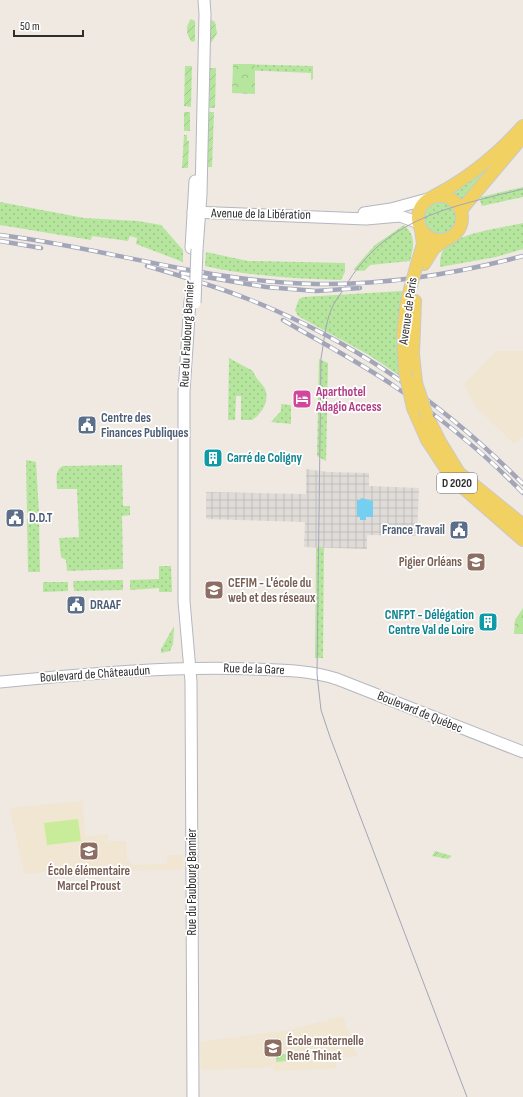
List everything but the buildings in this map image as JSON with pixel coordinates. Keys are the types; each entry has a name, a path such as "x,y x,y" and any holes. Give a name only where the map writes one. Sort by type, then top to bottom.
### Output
{"main road":[{"name":"Rue du Faubourg Bannier","path":"190,668 193,652 188,508 188,392 196,212 200,14 203,0"},
{"name":"Avenue de la Libération","path":"330,216 391,209 431,198 455,185 483,166 523,126"},
{"path":"461,210 523,136"},
{"path":"443,196 451,198 461,210 462,225 454,236 447,239 432,239 420,226 419,213 421,206 431,198 443,196"},
{"name":"Avenue de la Libération","path":"196,212 330,216 366,219 400,216 420,226"},
{"name":"Avenue de Paris","path":"420,226 423,244 420,264 403,333 404,372 413,408 426,440 456,475 523,540"},
{"name":"Avenue de Paris","path":"420,264 434,248 447,239"},
{"name":"Avenue de Paris","path":"411,301 413,354 416,383 427,416 456,475 523,525"},
{"name":"Rue du Faubourg Bannier","path":"193,305 184,400 186,550 184,601 190,668 192,770 193,1097"},
{"name":"Rue de la Gare","path":"190,668 300,671 317,674"},
{"name":"Boulevard de Châteaudun","path":"0,682 111,672 190,668"},
{"name":"Boulevard de Québec","path":"317,674 337,679 523,752"}],"shaded area":[{"path":"496,351 523,351 523,436 514,444 476,407 464,384"},
{"path":"306,469 328,472 369,473 369,486 419,488 417,536 367,535 367,549 304,547 305,522 206,519 206,492 306,494"},
{"path":"82,801 86,837 108,834 108,841 126,841 127,860 133,865 167,864 167,855 183,855 183,869 129,871 126,865 24,874 10,808"},
{"path":"343,1016 357,1056 336,1058 336,1068 274,1071 273,1067 201,1070 200,1042 289,1030"}],"green space":[{"path":"191,19 195,21 195,41 192,42 188,37 187,31"},
{"path":"210,19 215,22 217,33 211,43 210,43"},
{"path":"233,64 255,64 255,94 232,93"},
{"path":"239,64 313,66 313,79 311,80 311,73 241,70 239,69"},
{"path":"185,66 192,66 191,107 184,106"},
{"path":"210,68 216,68 215,108 209,108"},
{"path":"184,112 190,112 190,131 184,131"},
{"path":"209,112 214,112 212,167 207,167"},
{"path":"184,135 187,135 187,141 189,141 188,168 182,168"},
{"path":"494,161 496,164 461,202 452,192"},
{"path":"523,187 523,197 482,206 480,201 481,197"},
{"path":"0,202 84,218 138,221 161,225 183,250 183,262 136,244 137,238 130,236 128,241 92,236 91,240 0,225"},
{"path":"437,202 443,202 452,206 456,218 452,230 443,234 437,234 428,230 424,221 424,215 428,206"},
{"path":"523,223 523,249 496,257 440,267 443,251 453,242 472,234"},
{"path":"404,225 411,233 413,241 410,261 370,265 364,271 353,270 375,245"},
{"path":"206,252 248,261 345,263 345,272 341,280 256,275 205,266"},
{"path":"402,291 397,336 400,376 369,355 298,316 295,310 299,299 303,297"},
{"path":"229,358 253,371 266,392 266,401 262,410 252,420 241,420 241,396 236,396 235,420 228,420"},
{"path":"319,359 328,363 326,461 317,456"},
{"path":"281,404 291,405 291,424 271,422 281,411"},
{"path":"26,460 36,462 39,513 27,513"},
{"path":"122,465 123,506 130,506 130,515 122,516 123,569 67,571 66,560 61,557 59,538 79,537 77,489 57,489 58,470 63,466"},
{"path":"27,519 39,519 40,572 28,572"},
{"path":"316,547 324,547 323,658 315,658"},
{"path":"159,566 171,566 172,592 159,592 159,588 130,590 130,580 159,579"},
{"path":"123,580 123,590 74,591 73,581"},
{"path":"43,582 68,582 68,591 43,592"},
{"path":"523,608 523,634 514,634 515,620"},
{"path":"174,626 173,644 170,651 161,653 161,649"},
{"path":"78,819 81,841 47,845 44,823"},
{"path":"435,851 452,856 448,859 432,856"},
{"path":"276,1054 286,1054 286,1061 276,1062"}],"water":[{"path":"361,498 373,501 373,517 366,517 366,520 360,520 360,517 357,517 357,500 360,500"}],"tram line":[{"path":"467,1097 321,710 317,674 321,358 327,322 334,304 361,263 380,245 400,230 422,218 446,209 523,189"}],"railway":[{"path":"0,235 79,248 237,278 317,284 370,283 421,277 472,268 523,256"},
{"path":"0,241 41,248"},
{"path":"147,266 211,285 248,299 286,315 324,334 395,377 429,402 493,455 523,484"},
{"path":"181,273 266,287 316,291 360,288"},
{"path":"283,320 381,377 411,398 445,423 477,450 523,493"}],"place":[{"name":"Aparthotel Adagio Access","path":"302,399"},
{"name":"Centre des Finances Publiques","path":"87,425"},
{"name":"Carré de Coligny","path":"213,458"},
{"name":"D.D.T","path":"15,518"},
{"name":"France Travail","path":"459,530"},
{"name":"Pigier Orléans","path":"476,562"},
{"name":"CEFIM - L'école du web et des réseaux","path":"214,590"},
{"name":"DRAAF","path":"76,605"},
{"name":"CNFPT - Délégation Centre Val de Loire","path":"488,622"},
{"name":"École élémentaire Marcel Proust","path":"89,851"},
{"name":"École maternelle René Thinat","path":"273,1048"}]}
